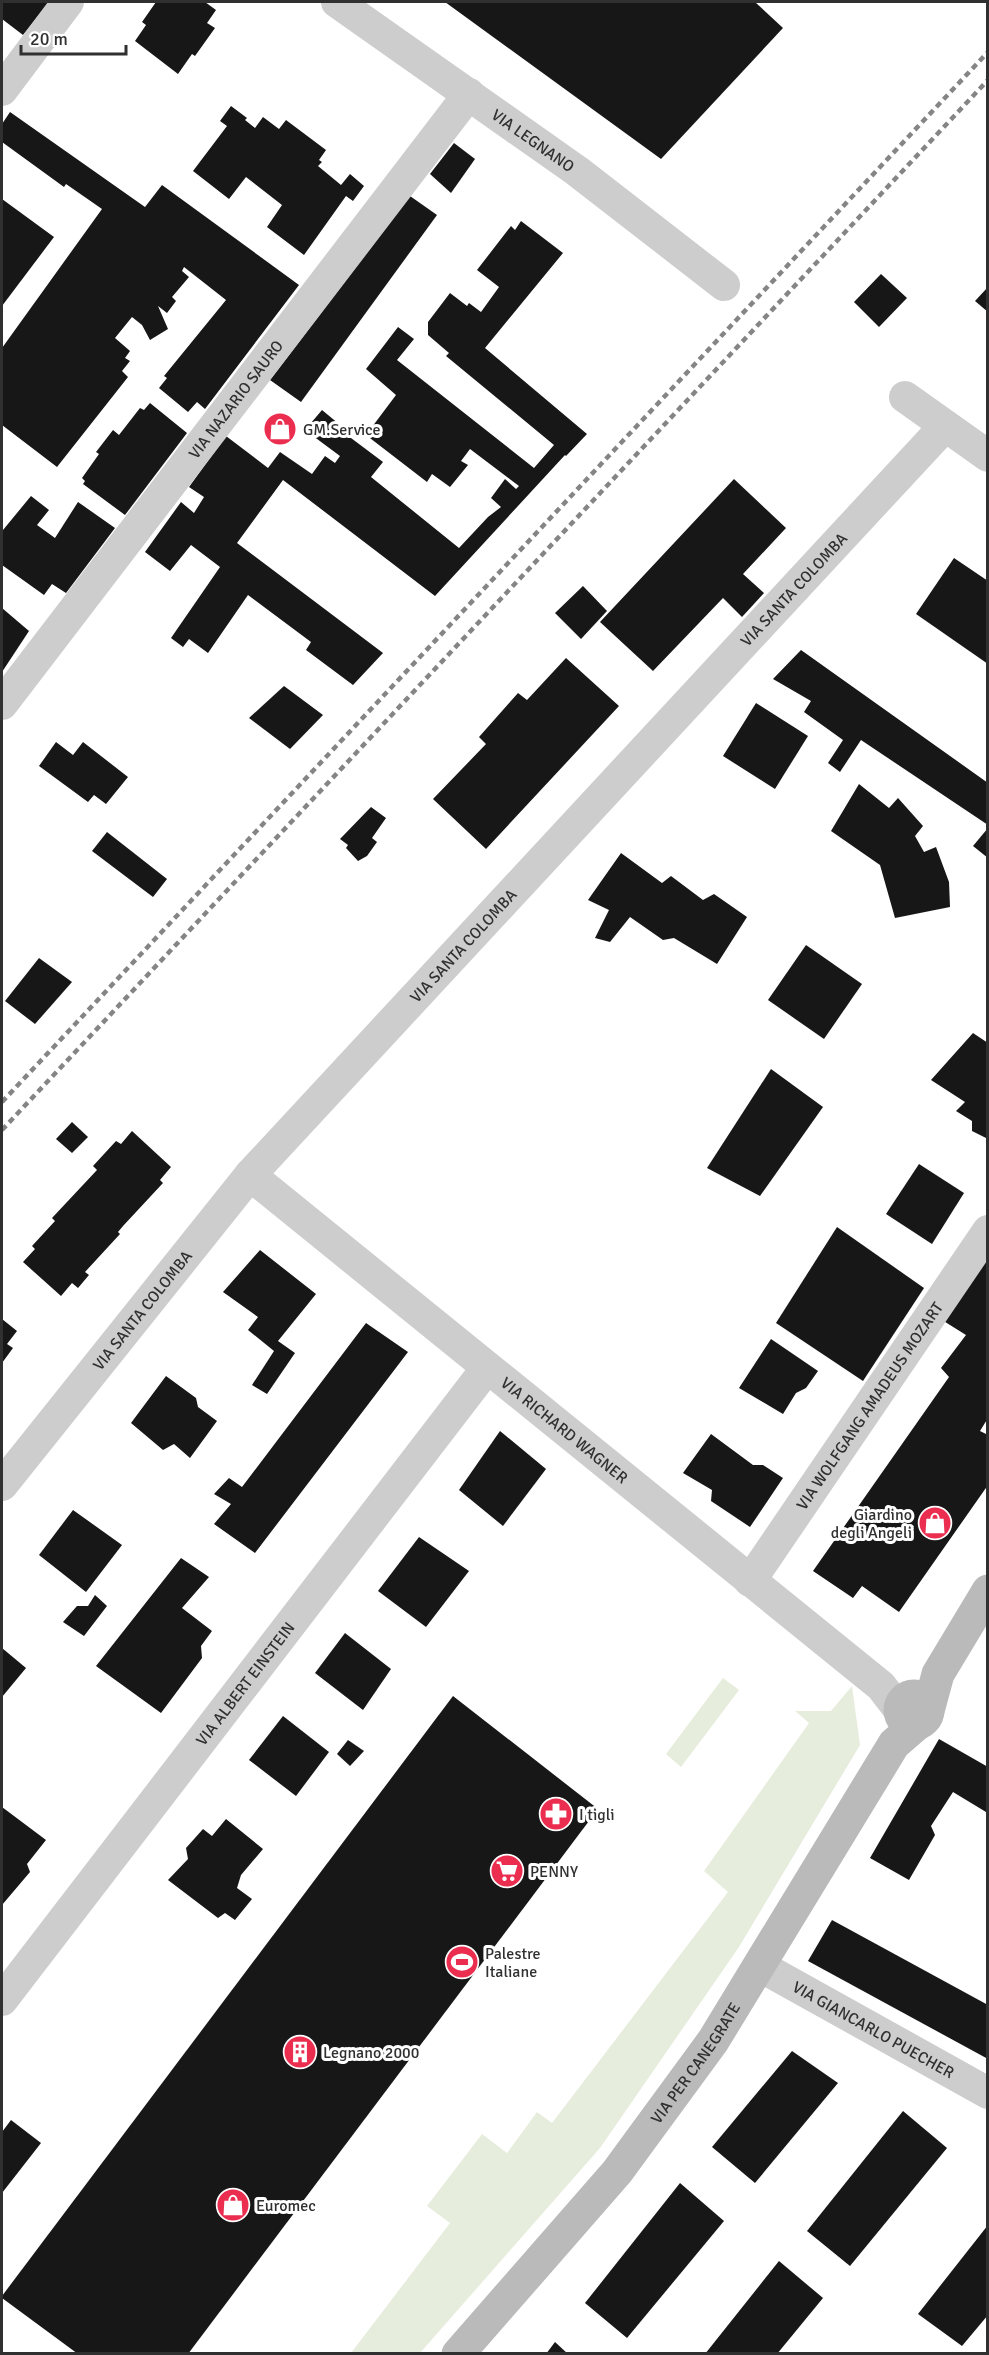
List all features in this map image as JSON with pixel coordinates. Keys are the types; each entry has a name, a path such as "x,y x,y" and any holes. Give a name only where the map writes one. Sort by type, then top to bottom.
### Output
{"street":[{"path":"2,90 68,2"},
{"name":"VIA LEGNANO","path":"338,2 578,171 724,285"},
{"name":"VIA NAZARIO SAURO","path":"2,704 469,94"},
{"path":"905,397 987,456"},
{"name":"VIA SANTA COLOMBA","path":"2,1485 249,1175 945,426"},
{"name":"VIA RICHARD WAGNER","path":"249,1175 750,1581 906,1711"},
{"name":"VIA WOLFGANG AMADEUS MOZART","path":"750,1581 987,1231"},
{"name":"VIA ALBERT EINSTEIN","path":"2,2000 488,1368"},
{"name":"VIA PER CANEGRATE","path":"458,2354 617,2172 713,2041 760,1966 906,1711 938,1674 987,1590"},
{"name":"VIA GIANCARLO PUECHER","path":"760,1966 987,2093"}],"green space":[{"path":"723,1678 739,1690 681,1767 666,1754"},
{"path":"852,1686 860,1745 739,1947 600,2148 420,2353 351,2353 450,2223 427,2206 482,2134 507,2153 537,2112 552,2123 728,1892 704,1871 809,1723 795,1711 831,1711"}],"building":[{"path":"2,2 49,2 23,35 2,19"},
{"path":"156,2 205,2 216,10 207,23 215,28 195,56 192,54 178,74 135,41 146,25 142,22"},
{"path":"445,2 755,2 783,28 661,159"},
{"path":"231,106 247,118 245,120 255,128 263,117 279,129 286,120 326,150 318,166 341,185 350,174 364,186 353,201 346,196 304,255 267,227 282,205 246,177 229,199 193,171 227,126 220,121"},
{"path":"10,112 145,207 162,185 299,285 205,409 197,402 188,412 159,388 167,378 164,376 226,300 184,267 182,271 189,277 172,297 176,301 167,313 158,306 168,329 150,340 142,325 132,317 115,338 130,351 125,358 130,361 122,371 128,377 57,467 2,425 2,348 102,209 66,184 64,187 2,142 2,124"},
{"path":"454,143 475,159 451,193 430,174"},
{"path":"410,196 437,215 301,402 270,380"},
{"path":"2,199 54,237 2,306"},
{"path":"521,221 563,253 485,348 587,434 435,596 283,480 237,543 383,653 353,685 306,650 311,642 248,595 208,653 189,639 183,647 171,638 220,567 191,545 170,571 145,552 181,502 194,513 204,497 189,487 226,436 268,468 280,452 312,474 325,456 335,463 340,456 305,430 322,410 345,429 343,432 383,462 371,477 459,548 488,517 501,507 491,498 505,479 516,489 519,486 470,449 461,461 468,465 450,487 432,474 427,482 366,435 396,395 366,369 398,327 414,339 397,360 534,468 554,445 446,356 449,353 428,335 428,322 450,293 467,306 469,303 481,312 499,287 477,270 511,226 515,230"},
{"path":"881,274 907,298 879,327 854,302"},
{"path":"988,287 988,312 975,301"},
{"path":"150,403 187,433 125,515 83,484 85,481 82,478 99,454 96,452 113,430 119,435 140,408 144,410"},
{"path":"734,479 786,528 743,574 764,593 742,617 723,598 653,671 600,622"},
{"path":"31,496 49,510 37,525 55,538 78,502 115,528 66,593 52,584 44,595 2,565 2,528 3,530"},
{"path":"954,558 988,581 988,664 916,614"},
{"path":"583,586 607,611 581,639 555,613"},
{"path":"2,608 29,631 2,672"},
{"path":"801,650 988,783 988,825 861,740 840,772 828,763 843,740 804,712 811,701 773,679"},
{"path":"566,658 619,706 486,849 433,799 486,744 479,737 518,693 527,700"},
{"path":"284,686 323,715 290,749 249,718"},
{"path":"756,703 808,736 775,789 723,756"},
{"path":"56,742 73,755 83,742 128,777 106,804 94,795 88,802 39,766"},
{"path":"859,784 889,808 898,798 923,826 915,836 924,852 936,847 949,882 950,907 895,918 880,865 831,831"},
{"path":"371,807 386,818 372,838 377,842 367,856 358,861 346,848 348,845 340,839"},
{"path":"988,828 988,858 973,846"},
{"path":"107,832 167,879 153,897 92,851"},
{"path":"621,853 662,883 671,876 703,900 714,894 747,917 717,964 674,938 663,940 630,917 610,942 595,938 609,910 588,900"},
{"path":"806,945 862,984 824,1039 768,1000"},
{"path":"39,958 72,982 35,1024 5,1001"},
{"path":"973,1033 988,1043 988,1139 972,1131 972,1121 956,1111 965,1102 931,1080"},
{"path":"771,1069 823,1107 760,1196 707,1168"},
{"path":"72,1122 88,1137 72,1153 56,1139"},
{"path":"132,1131 171,1167 160,1180 163,1183 85,1272 89,1275 78,1288 72,1283 61,1296 23,1262 35,1249 32,1246 55,1221 52,1218 97,1170 93,1166 116,1141 121,1144"},
{"path":"919,1164 964,1193 932,1244 886,1214"},
{"path":"837,1227 924,1288 863,1381 776,1323"},
{"path":"260,1250 316,1294 278,1341 295,1353 267,1394 252,1385 274,1351 248,1330 258,1317 223,1292"},
{"path":"988,1253 988,1418 980,1431 988,1435 988,1485 899,1612 862,1586 853,1598 813,1571 949,1377 941,1368 966,1335 942,1320"},
{"path":"2,1319 17,1331 7,1344 13,1348 2,1363"},
{"path":"366,1323 408,1352 255,1553 214,1524 231,1504 214,1494 229,1478 242,1487"},
{"path":"771,1339 818,1371 806,1388 796,1393 783,1414 739,1388"},
{"path":"166,1376 196,1398 198,1407 217,1421 190,1458 174,1444 163,1450 131,1423"},
{"path":"500,1431 546,1469 503,1526 459,1490"},
{"path":"711,1434 753,1465 763,1465 783,1478 750,1527 711,1501 712,1490 683,1473"},
{"path":"73,1510 122,1545 86,1592 39,1555"},
{"path":"419,1537 469,1571 426,1627 378,1591"},
{"path":"181,1558 209,1577 182,1608 212,1631 201,1646 202,1658 161,1713 96,1666"},
{"path":"95,1595 107,1606 84,1636 63,1622 77,1606 88,1606"},
{"path":"345,1633 391,1669 363,1710 315,1673"},
{"path":"2,1648 26,1668 2,1697"},
{"name":"Legnano 2000","path":"453,1696 598,1809 188,2354 78,2354 2,2296"},
{"path":"283,1716 329,1752 296,1796 249,1760"},
{"path":"939,1739 988,1767 988,1810 986,1812 953,1792 931,1826 935,1835 909,1880 870,1858"},
{"path":"348,1740 364,1751 350,1766 337,1754"},
{"path":"2,1807 46,1840 27,1864 30,1872 2,1905"},
{"path":"226,1819 263,1849 241,1875 237,1888 252,1899 235,1920 225,1913 218,1918 168,1880 188,1859 186,1848 203,1829 212,1836"},
{"path":"832,1920 988,2005 988,2059 808,1961"},
{"path":"792,2051 838,2083 755,2183 712,2147"},
{"path":"903,2111 947,2148 850,2266 807,2231"},
{"path":"11,2120 41,2143 2,2193 2,2132"},
{"path":"680,2183 724,2221 627,2338 585,2303"},
{"path":"988,2225 988,2315 962,2346 918,2314"},
{"path":"779,2261 823,2298 777,2354 705,2354"},
{"path":"555,2342 568,2354 546,2354"}],"railway":[{"path":"2,1102 988,52"},
{"path":"2,1130 988,80"}],"place":[{"name":"GM.Service","path":"280,429"},
{"name":"Giardino degli Angeli","path":"935,1523"},
{"name":"I tigli","path":"556,1814"},
{"name":"PENNY","path":"507,1871"},
{"name":"Palestre Italiane","path":"462,1962"},
{"name":"Legnano 2000","path":"300,2052"},
{"name":"Euromec","path":"233,2205"}]}
